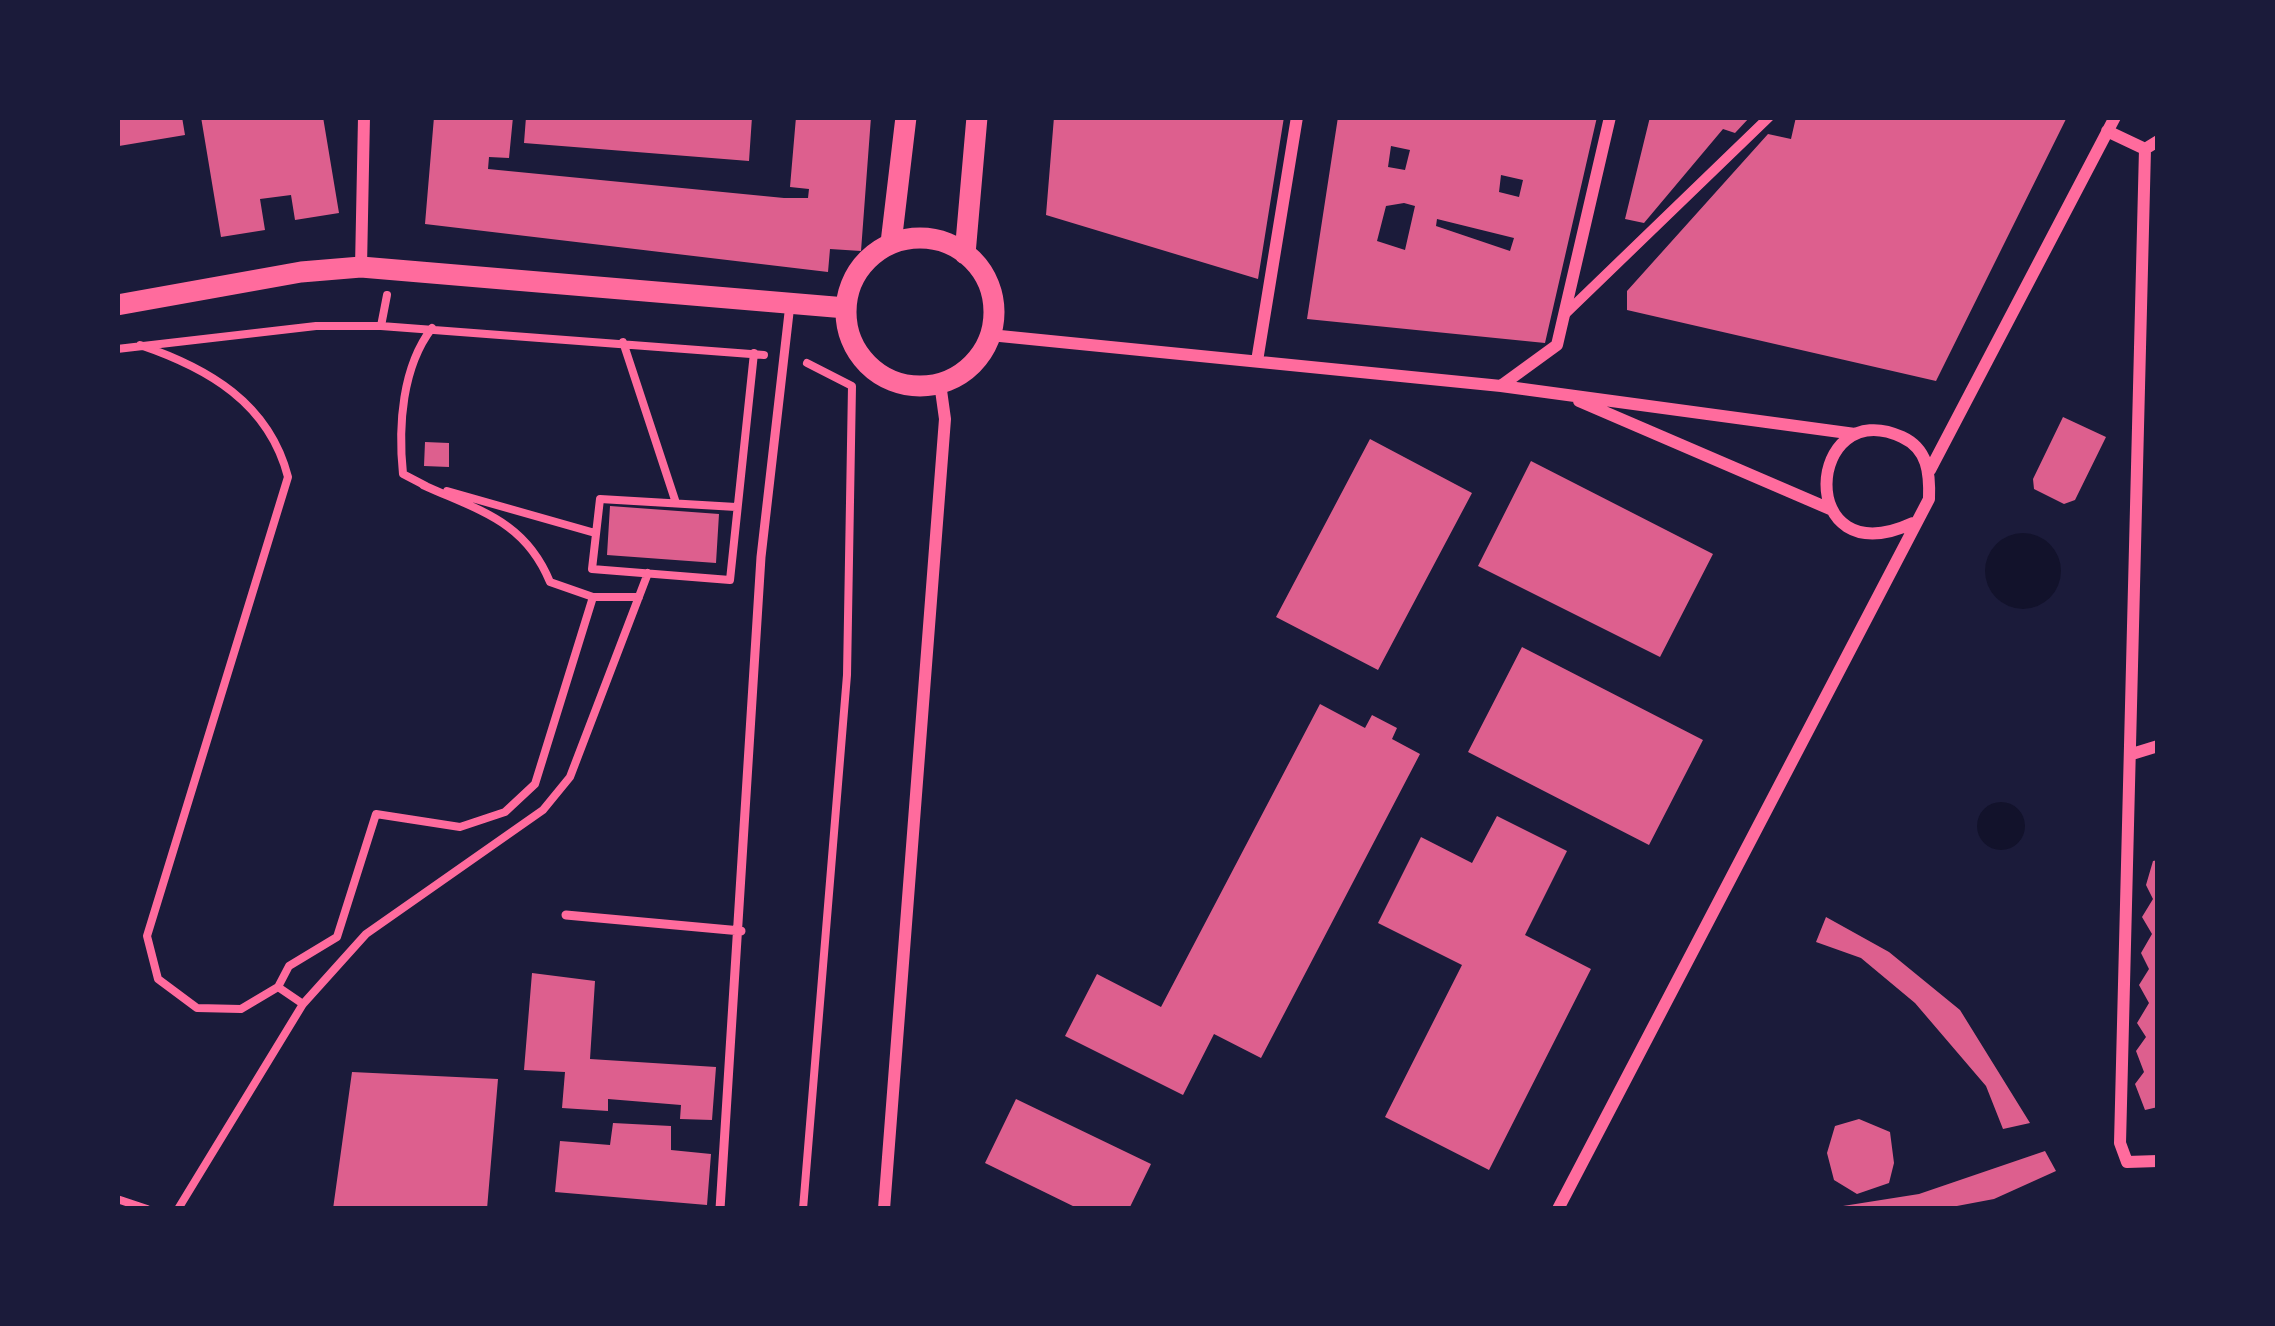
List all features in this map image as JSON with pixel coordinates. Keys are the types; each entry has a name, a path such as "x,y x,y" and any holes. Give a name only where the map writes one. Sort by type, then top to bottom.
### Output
{"street":[{"path":"361,267 364,117"},
{"path":"891,244 906,117"},
{"path":"964,254 976,117"},
{"path":"1256,362 1297,117"},
{"path":"1502,386 1557,345 1610,117"},
{"path":"1564,314 1769,117"},
{"path":"1558,1209 1929,499 1930,470 2115,117"},
{"path":"2107,131 2151,145 2120,1143 2127,1162 2158,1161"},
{"path":"916,238 942,242 964,254 987,282 994,317 979,357 940,383 890,381 869,367 854,347 846,308 855,275 891,244 916,238"},
{"path":"117,304 302,272 361,267 846,308"},
{"path":"990,334 1502,386 1855,434 1886,430 1914,443 1930,470"},
{"path":"884,1209 945,418 940,383"},
{"path":"1562,394 1830,509 1853,531 1884,537 1913,524"},
{"path":"1830,509 1823,481 1832,452 1855,434"},
{"path":"2132,754 2158,746"}],"lane":[{"path":"720,1209 761,557 790,304"},
{"path":"566,915 741,931"}],"path":[{"path":"117,349 316,326 432,328 754,353 802,360 851,386 847,675 802,1209"},
{"path":"432,328 412,354 400,447 403,474 508,525 537,551 550,582 593,597 639,597"},
{"path":"623,342 676,503"},
{"path":"140,345 172,356 245,399 282,454 289,489 147,936 158,979 197,1008 241,1009 278,987 289,966 337,937 376,814 460,827 505,812 535,784 593,597"},
{"path":"736,507 600,499 592,569 730,580 754,353"},
{"path":"423,485 596,533"},
{"path":"178,1209 303,1004 366,934 543,810 570,776 648,573"},
{"path":"278,987 303,1004"},
{"path":"117,1198 147,1209"}],"shaded area":[{"path":"2023,533 2038,535 2050,544 2059,556 2059,586 2050,598 2038,607 2023,609 2008,607 1996,598 1987,586 1985,571 1987,556 1996,544 2008,535"},
{"path":"2001,802 2018,809 2025,826 2018,843 2001,850 1984,843 1977,826 1984,809"}],"building":[{"path":"117,117 182,117 185,135 119,146"},
{"path":"201,117 323,117 339,213 295,220 291,195 260,199 265,230 221,237"},
{"path":"434,117 513,117 509,158 489,157 488,169 808,198 809,189 790,187 796,117 871,117 861,251 830,249 828,272 425,224"},
{"path":"526,117 752,117 749,161 524,143"},
{"path":"1054,117 1284,117 1258,279 1046,215"},
{"path":"1338,117 1597,117 1545,343 1307,319","holes":["1391,146 1410,150 1405,170 1388,167","1501,175 1523,180 1519,197 1499,192","1386,206 1415,206 1405,250 1377,241","1437,219 1514,238 1510,251 1436,226"]},
{"path":"1650,117 1750,117 1735,133 1723,129 1644,223 1625,219"},
{"path":"1796,117 2067,117 1936,381 1627,310 1627,291 1768,134 1791,139"},
{"path":"2063,417 2106,437 2075,500 2064,504 2034,489 2033,479"},
{"path":"1370,439 1472,493 1378,670 1276,617"},
{"path":"425,442 449,443 449,467 424,466"},
{"path":"1531,461 1713,554 1660,657 1478,566"},
{"path":"610,506 719,514 716,563 607,555"},
{"path":"1522,647 1703,740 1649,845 1468,752"},
{"path":"1320,704 1365,728 1372,715 1397,728 1392,739 1420,754 1261,1058 1214,1034 1183,1095 1065,1036 1097,974 1161,1007"},
{"path":"1497,816 1567,851 1525,935 1591,969 1489,1170 1385,1117 1462,965 1378,923 1421,837 1472,863"},
{"path":"2158,860 2158,1107 2145,1110 2135,1084 2144,1072 2136,1051 2146,1037 2137,1023 2149,1003 2139,985 2149,969 2141,953 2152,934 2142,917 2153,899 2146,885 2153,861"},
{"path":"1826,917 1889,952 1960,1010 2030,1123 2003,1129 1986,1086 1915,1003 1861,958 1816,942"},
{"path":"532,973 595,981 590,1059 716,1067 712,1120 680,1119 681,1105 608,1099 608,1111 562,1108 565,1072 524,1070"},
{"path":"352,1072 498,1079 487,1209 333,1209"},
{"path":"1016,1099 1151,1164 1129,1209 1079,1209 985,1163"},
{"path":"1859,1119 1890,1132 1894,1163 1889,1183 1857,1194 1834,1180 1827,1153 1835,1126"},
{"path":"613,1123 671,1126 671,1150 711,1154 707,1205 555,1192 560,1141 610,1145"},
{"path":"2045,1151 2056,1171 1994,1199 1941,1209 1824,1209 1919,1194"}]}
